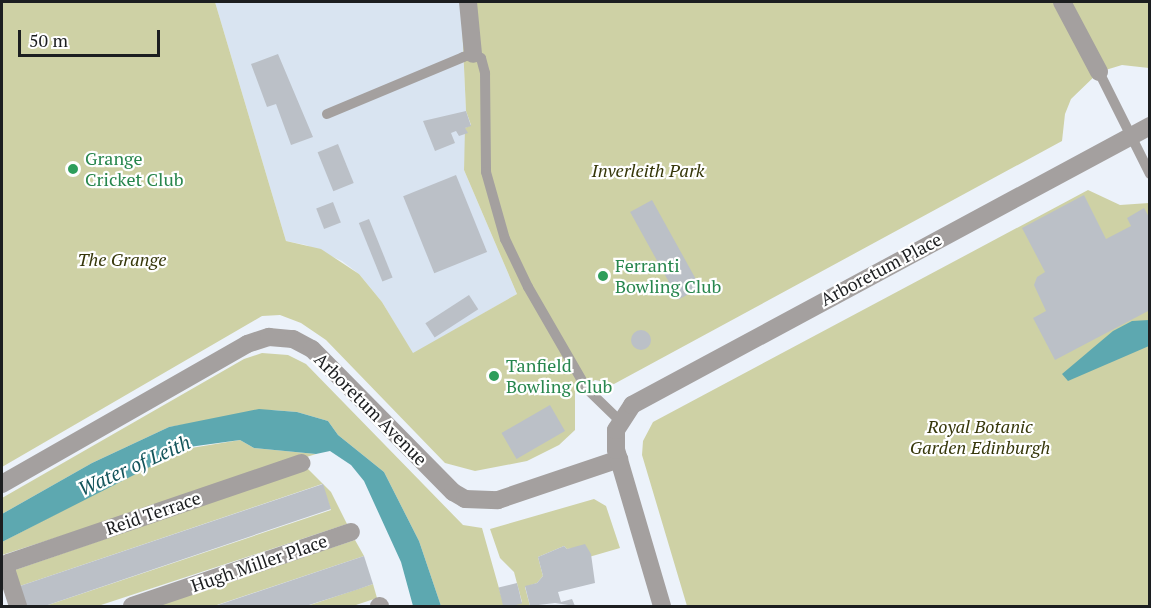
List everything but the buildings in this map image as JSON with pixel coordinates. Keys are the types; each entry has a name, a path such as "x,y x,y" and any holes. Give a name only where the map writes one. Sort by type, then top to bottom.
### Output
{"street":[{"path":"468,2 473,54"},
{"path":"1062,2 1099,72"},
{"name":"Arboretum Place","path":"621,421 632,405 659,387 1149,126"},
{"name":"Arboretum Avenue","path":"2,484 246,344 269,337 293,339 312,349 453,492 465,499 498,500 619,459"},
{"path":"621,421 615,440 619,459 662,606"},
{"name":"Reid Terrace","path":"18,606 6,565 301,463"},
{"name":"Hugh Miller Place","path":"132,606 351,532"}],"lane":[{"path":"327,114 473,54 481,57 485,73 486,172 505,239 528,287 585,386 621,421"},
{"path":"1099,72 1149,174"}],"shaded area":[{"path":"215,2 461,2 466,111 471,126 466,134 464,170 517,294 413,354 382,302 359,274 342,261 306,245 286,241"}],"green space":[{"path":"2,2 215,2 286,241 321,249 359,274 382,302 413,353 517,294 464,170 465,128 471,125 466,111 461,2 1149,2 1149,68 1122,65 1099,72 1071,99 1065,114 1062,141 614,384 595,380 575,392 575,430 559,445 527,461 475,471 445,463 326,340 301,323 280,315 262,316 2,467"},
{"name":"Royal Botanic Garden Edinburgh","path":"1088,190 1120,205 1149,203 1149,606 687,606 642,455 643,441 653,422"},
{"path":"262,353 288,355 306,364 463,525 482,528 504,606 441,606 419,541 384,472 338,435 328,421 297,412 272,410 169,427 92,463 2,514 2,498 244,359"},
{"path":"240,440 254,448 316,454 2,555 2,542 179,450"},
{"path":"308,469 331,492 347,524 98,606 45,606 331,510 322,484 17,587 12,571"},
{"path":"594,499 606,506 620,548 589,557 586,547 567,549 564,546 538,557 543,576 537,583 525,587 530,606 508,606 522,602 514,572 500,558 490,529"},
{"path":"355,540 364,556 214,606 156,606"},
{"path":"373,584 377,598 353,606 307,606"}],"water":[{"path":"1149,320 1149,346 1068,381 1062,374 1113,331 1132,321"},
{"name":"Water of Leith","path":"259,409 297,412 328,421 338,435 384,472 419,541 441,606 413,606 401,562 364,481 351,465 330,451 316,454 254,448 240,440 189,447 2,542 2,514 92,463 169,427"}],"place":[{"name":"Grange Cricket Club","path":"73,169"},
{"name":"Ferranti Bowling Club","path":"603,276"},
{"name":"Tanfield Bowling Club","path":"494,376"}],"park label":[{"name":"Inverleith Park","path":"648,170"},
{"name":"The Grange","path":"122,259"}]}
